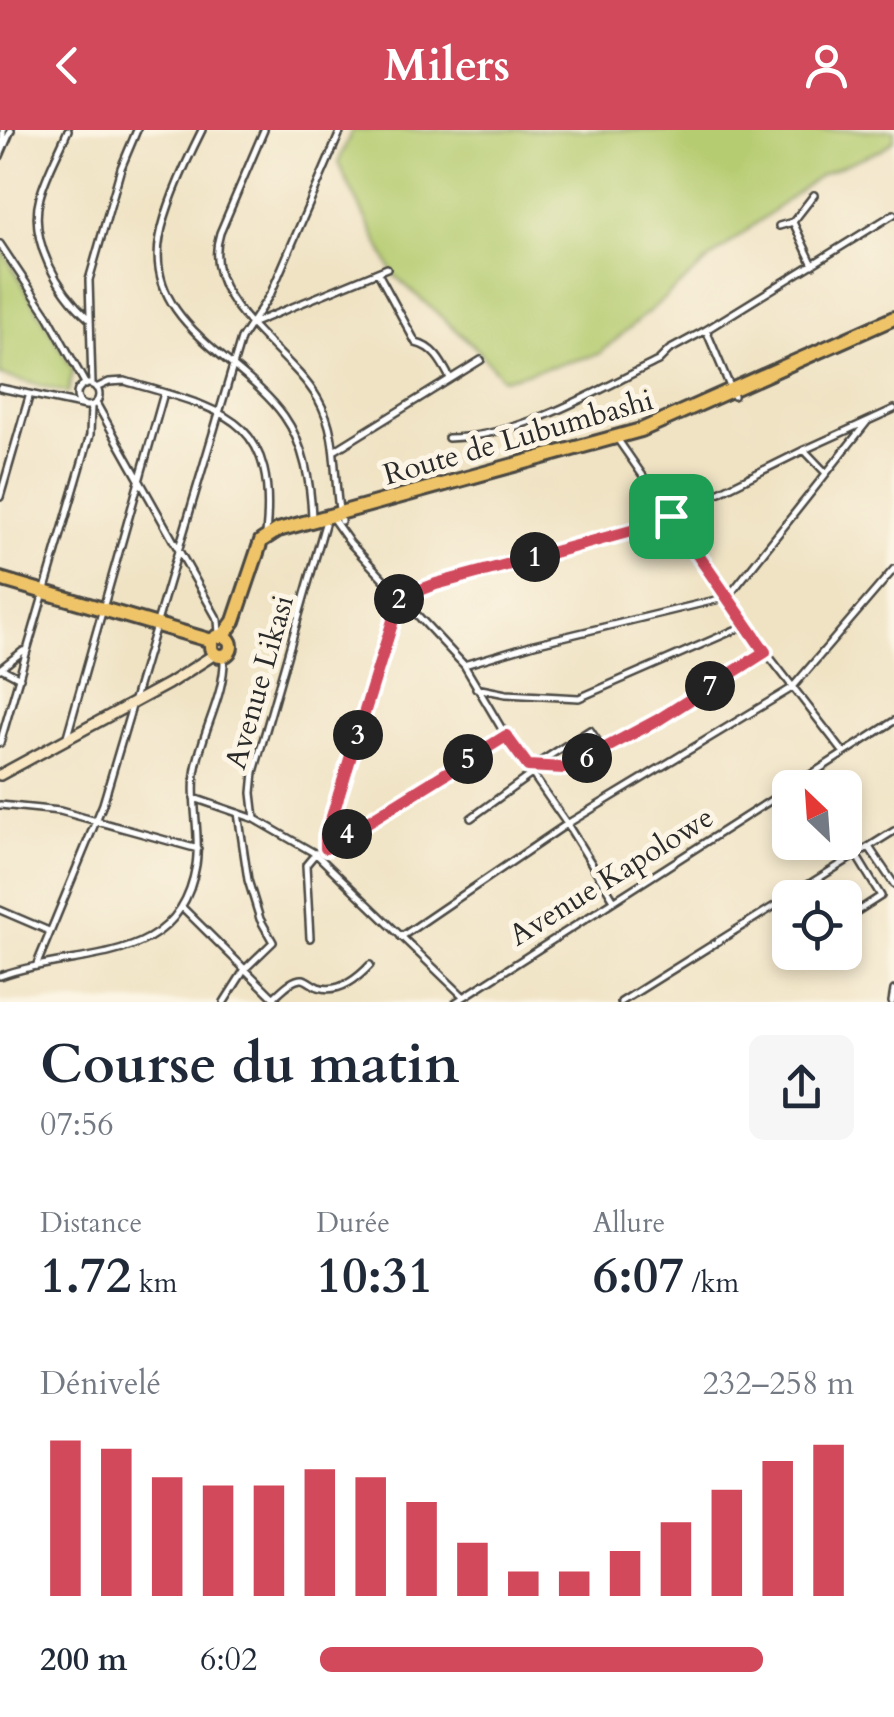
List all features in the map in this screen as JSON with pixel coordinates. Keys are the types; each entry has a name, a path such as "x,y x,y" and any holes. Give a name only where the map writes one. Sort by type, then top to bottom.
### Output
{"highway":[{"name":"Route de Lubumbashi","path":"266,541 618,441 894,322"},
{"path":"6,584 219,644 242,620 266,541"}],"main road":[{"path":"0,775 133,704 219,644"}],"street":[{"path":"1,153 3,130"},
{"path":"1,153 11,130"},
{"path":"68,130 40,196 39,224 54,274 70,300 89,318"},
{"path":"91,386 89,280 120,168 137,130"},
{"path":"202,130 159,238 164,287 179,316 261,388 290,427 309,482 331,520 464,664 488,708 568,824 614,900"},
{"path":"264,130 214,249 222,278 249,325 297,369 318,400 337,472 331,520"},
{"path":"37,964 96,821 233,364 249,325 271,293 341,130"},
{"path":"779,226 793,222 814,195"},
{"path":"448,438 474,437 550,415 658,361 669,350 894,214"},
{"path":"793,222 812,265"},
{"path":"0,244 99,395 91,405 90,434 0,743"},
{"path":"249,325 387,268"},
{"path":"378,273 416,344 426,345 450,378"},
{"path":"706,330 733,393"},
{"path":"334,451 481,360"},
{"path":"0,976 37,964 132,947 158,932 183,908 198,848 196,764 223,678 218,620 139,480 91,405 80,403 77,394 91,386 125,381 219,410 248,434 263,460 270,510 266,541"},
{"path":"0,388 30,397 91,405"},
{"path":"66,738 164,392"},
{"path":"0,496 30,397"},
{"path":"400,598 436,584 657,524 894,409"},
{"path":"464,664 728,597 869,420"},
{"path":"618,441 765,652 844,752"},
{"path":"804,450 825,472"},
{"name":"Avenue Likasi","path":"255,819 252,778 331,520"},
{"path":"401,937 568,824 792,688 894,569"},
{"path":"886,577 894,582"},
{"path":"326,848 326,836 400,598"},
{"path":"478,690 579,698 747,624"},
{"path":"20,678 1,668 25,649"},
{"path":"531,769 564,768 603,749 658,720 765,652"},
{"name":"Avenue Kapolowe","path":"817,770 894,720"},
{"path":"471,818 531,769 590,730 603,749"},
{"path":"310,938 306,865 316,854 506,736"},
{"path":"194,798 255,819 316,854 462,996"},
{"name":"Avenue Kapolowe","path":"456,1002 772,799"},
{"path":"0,805 60,811 198,848"},
{"path":"224,1002 272,942 248,880 238,813"},
{"path":"862,851 894,831"},
{"path":"869,847 894,884"},
{"path":"816,880 848,860"},
{"path":"859,860 881,896 862,908"},
{"path":"183,908 276,1000 296,980 336,988 357,979 370,965"},
{"path":"622,1002 772,908"},
{"path":"0,910 49,932"},
{"path":"892,1002 894,990"}],"green space":[{"path":"352,130 894,130 894,140 881,150 820,175 716,254 599,354 503,379 474,346 394,275 338,163"},
{"path":"0,246 73,370 68,393 0,375"}],"route":[{"path":"671,516 765,652 658,720 564,768 528,766 506,736 326,848 326,836 400,598 436,584 657,524 671,516"}]}
